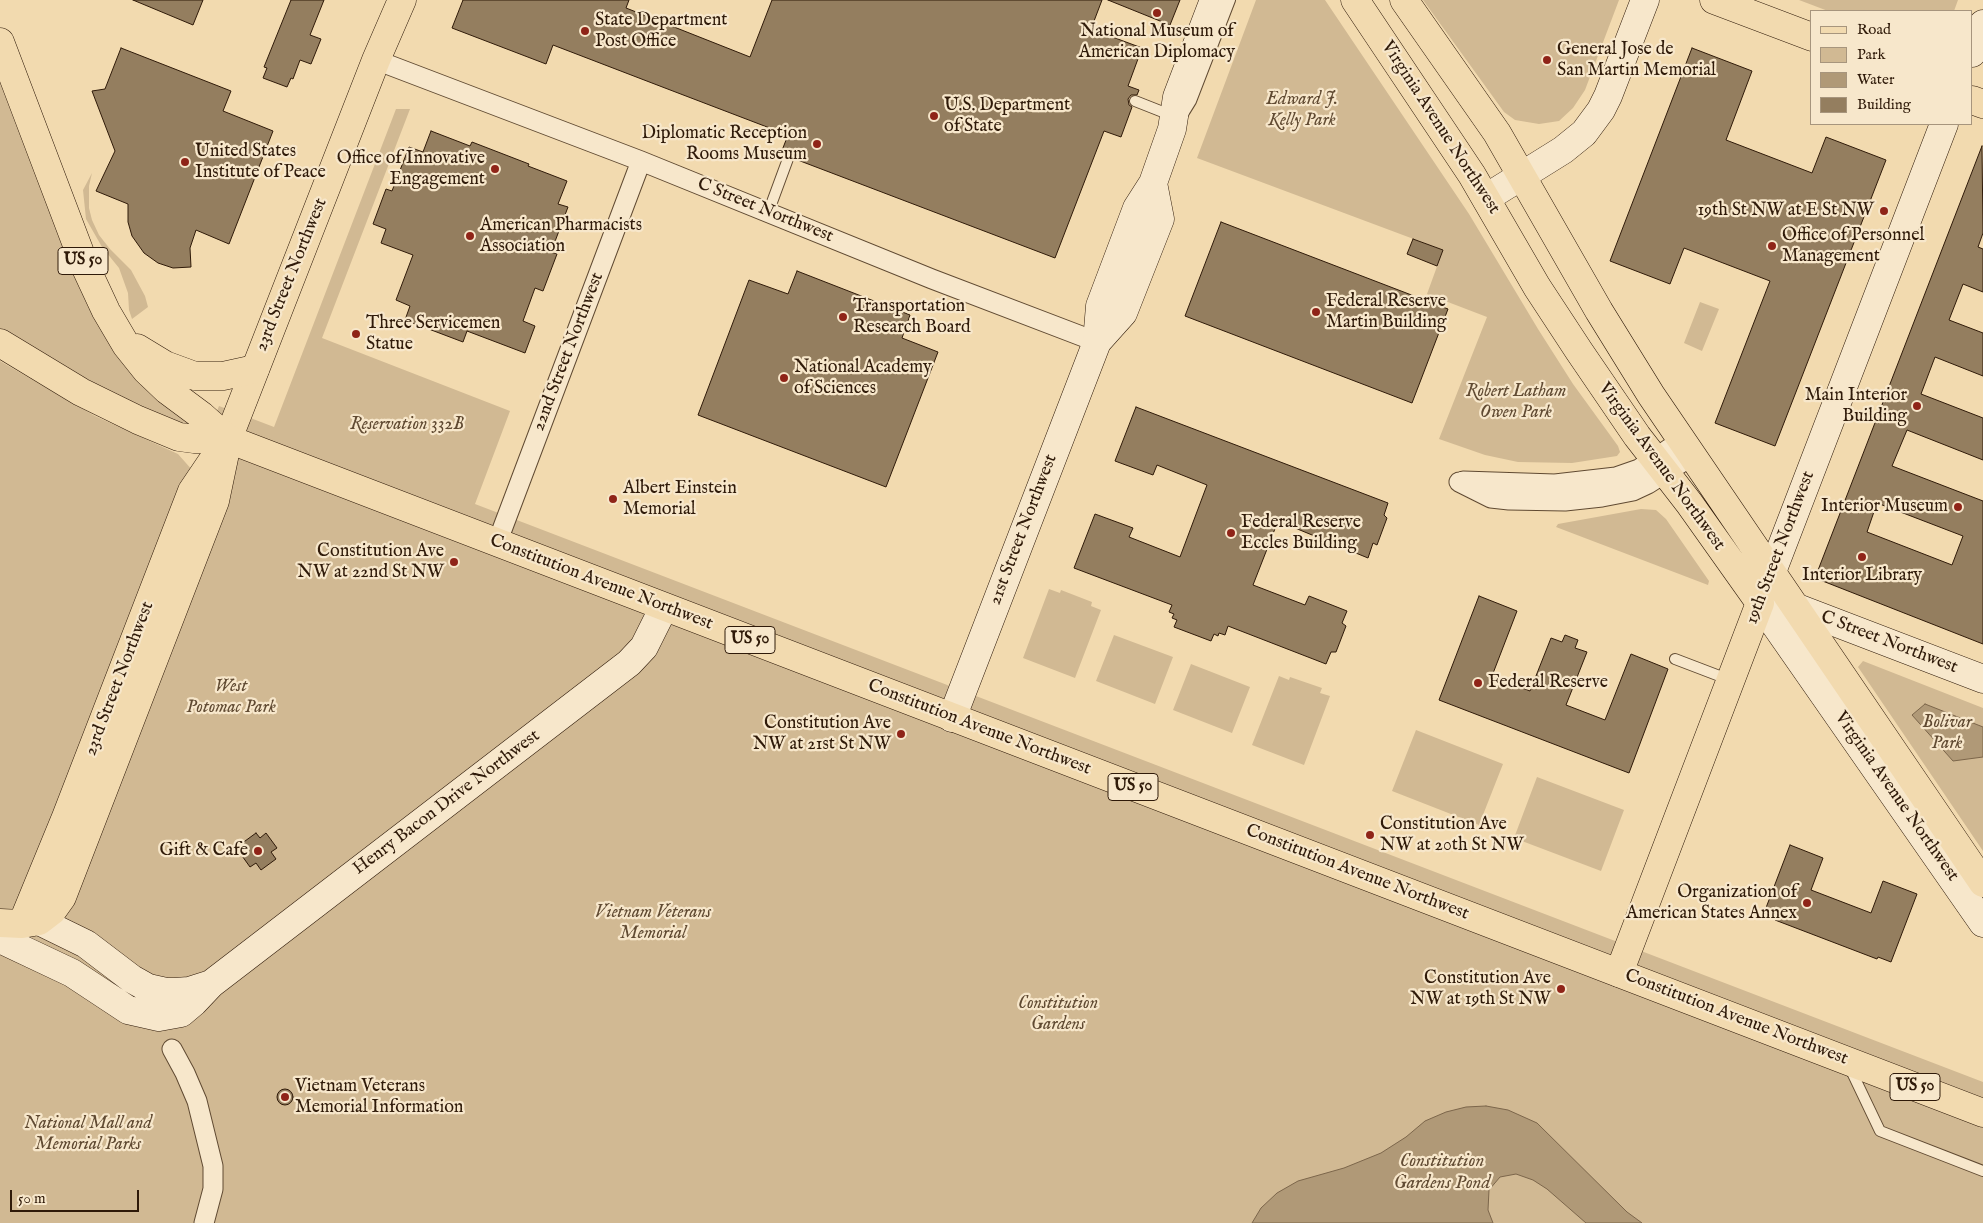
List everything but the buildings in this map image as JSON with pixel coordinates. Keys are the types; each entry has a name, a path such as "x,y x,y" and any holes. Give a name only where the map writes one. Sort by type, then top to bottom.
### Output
{"main road":[{"name":"23rd Street Northwest","path":"21,923 81,780 192,491 228,439 376,60 402,0"},
{"name":"Virginia Avenue Northwest","path":"1355,0 1394,56 1486,198 1554,314 1637,436 1689,503 1760,603"},
{"name":"Virginia Avenue Northwest","path":"1404,0 1481,109 1523,176 1614,336 1651,395 1983,882"},
{"path":"1714,0 1810,36"},
{"name":"Constitution Avenue Northwest","path":"0,42 85,266 120,336 157,382 202,416 228,439 1983,1113"},
{"path":"120,336 144,354 165,365 195,376 223,376 255,368"},
{"name":"Constitution Avenue Northwest","path":"0,343 81,392 138,420 179,437 228,439"},
{"name":"19th Street Northwest","path":"1619,973 1760,603"}],"street":[{"name":"21st Street Northwest","path":"952,718 1097,342 1100,306 1137,208 1153,183 1173,123 1177,96 1214,0"},
{"path":"1486,198 1574,143 1584,133 1601,110 1608,96 1645,0"},
{"path":"1973,50 1983,24"},
{"name":"C Street Northwest","path":"376,60 641,161 932,279 1097,342"},
{"name":"19th Street Northwest","path":"1760,603 1944,125"},
{"name":"22nd Street Northwest","path":"497,543 641,161"},
{"path":"1660,466 1595,481 1534,485 1459,482 1491,498 1528,502 1602,498 1633,490 1660,466 1687,448"},
{"name":"Virginia Avenue Northwest","path":"1760,603 1983,923"},
{"name":"Henry Bacon Drive Northwest","path":"211,984 629,663 639,654 649,639 664,607"},
{"name":"C Street Northwest","path":"1795,607 1983,679"},
{"path":"21,923 81,941 132,979 148,988 166,992 183,992 211,984"},
{"path":"0,939 66,970 93,985 119,1005 145,1015 165,1017 181,1013 211,984"},
{"path":"172,1049 185,1073 196,1101 212,1166 213,1189 204,1223"}],"lane":[{"name":"21st Street Northwest","path":"1173,123 1191,101 1230,0"},
{"path":"1135,101 1173,123"},
{"path":"768,213 789,156"},
{"path":"1675,659 1730,680"},
{"path":"1846,1060 1880,1130 1983,1171"}],"green space":[{"name":"Edward J. Kelly Park","path":"1256,0 1325,0 1469,214 1573,384 1618,446 1620,452 1617,456 1572,463 1518,462 1485,455 1439,439 1487,317 1427,294 1443,250 1197,158"},
{"path":"1423,0 1619,0 1585,90 1573,108 1559,121 1539,124 1515,120 1504,112"},
{"path":"1799,0 1958,0 1954,10 1825,10"},
{"path":"0,69 70,256 188,405 194,439 0,343"},
{"path":"396,109 410,109 322,338 510,411 475,504 1983,1082 1983,1223 0,1223 0,361 95,416 178,454 193,471 219,406 274,427"},
{"path":"92,173 89,186 89,208 92,220 99,235 131,270 145,296 148,307 132,319 129,310 128,293 119,268 102,247 86,219 83,190"},
{"path":"1700,302 1719,309 1702,351 1684,343"},
{"path":"1641,509 1656,510 1666,519 1709,581 1708,585 1556,527 1558,524"},
{"path":"1049,589 1060,593 1061,590 1092,602 1091,606 1101,610 1075,678 1023,658"},
{"path":"1114,635 1173,657 1155,704 1096,681"},
{"name":"Bolivar Park","path":"1863,661 1983,708 1983,851 1858,667"},
{"path":"1191,664 1250,687 1232,733 1173,710"},
{"path":"1279,676 1289,680 1290,677 1322,688 1320,693 1330,696 1304,765 1252,745"},
{"path":"1416,730 1503,764 1479,825 1392,791"},
{"path":"1537,777 1624,810 1601,871 1514,838"}],"water":[{"path":"1925,704 1983,727 1983,757 1953,761 1912,715"},
{"name":"Constitution Gardens Pond","path":"1486,1106 1508,1110 1537,1123 1627,1212 1642,1223 1586,1223 1547,1189 1533,1180 1516,1174 1500,1177 1489,1190 1488,1210 1493,1223 1252,1223 1261,1208 1277,1193 1298,1181 1344,1168 1381,1153 1406,1137 1425,1121 1446,1112 1466,1107"}],"place":[{"name":"National Museum of American Diplomacy","path":"1157,13"},
{"name":"State Department Post Office","path":"585,31"},
{"name":"General Jose de San Martin Memorial","path":"1547,60"},
{"name":"U.S. Department of State","path":"934,116"},
{"name":"Diplomatic Reception Rooms Museum","path":"817,144"},
{"name":"United States Institute of Peace","path":"185,162"},
{"name":"Office of Innovative Engagement","path":"495,169"},
{"name":"19th St NW at E St NW","path":"1884,211"},
{"name":"American Pharmacists Association","path":"470,236"},
{"name":"Office of Personnel Management","path":"1772,246"},
{"name":"Federal Reserve Martin Building","path":"1316,312"},
{"name":"Transportation Research Board","path":"843,317"},
{"name":"Three Servicemen Statue","path":"356,334"},
{"name":"National Academy of Sciences","path":"784,378"},
{"name":"Main Interior Building","path":"1917,406"},
{"name":"Albert Einstein Memorial","path":"613,499"},
{"name":"Interior Museum","path":"1958,507"},
{"name":"Federal Reserve Eccles Building","path":"1231,533"},
{"name":"Interior Library","path":"1862,557"},
{"name":"Constitution Ave NW at 22nd St NW","path":"454,562"},
{"name":"Federal Reserve","path":"1478,683"},
{"name":"Constitution Ave NW at 21st St NW","path":"901,734"},
{"name":"Constitution Ave NW at 20th St NW","path":"1370,835"},
{"name":"Gift & Cafe","path":"258,851"},
{"name":"Organization of American States Annex","path":"1807,903"},
{"name":"Constitution Ave NW at 19th St NW","path":"1561,989"},
{"name":"Vietnam Veterans Memorial Information","path":"285,1097"}],"park label":[{"name":"Robert Latham Owen Park","path":"1516,402"},
{"name":"Reservation 332B","path":"407,425"},
{"name":"West Potomac Park","path":"231,698"},
{"name":"Vietnam Veterans Memorial","path":"653,923"},
{"name":"Constitution Gardens","path":"1058,1014"},
{"name":"National Mall and Memorial Parks","path":"88,1134"}]}
